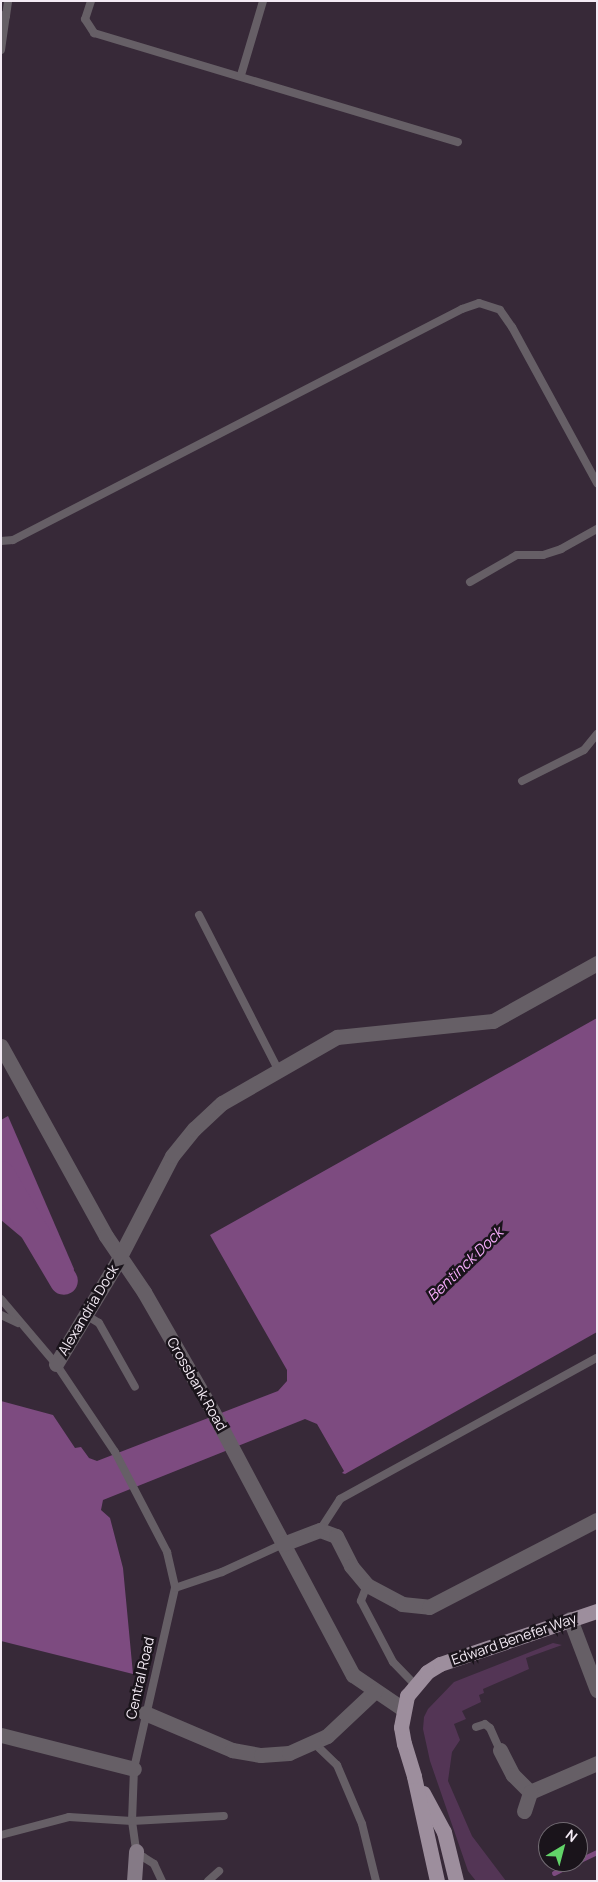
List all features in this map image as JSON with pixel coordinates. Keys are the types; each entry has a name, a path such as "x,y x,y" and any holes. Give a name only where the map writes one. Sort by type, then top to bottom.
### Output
{"main road":[{"name":"Edward Benefer Way","path":"402,1709 415,1685 427,1672 440,1664 597,1611"},
{"path":"402,1709 404,1744 414,1776 437,1881"},
{"path":"414,1776 444,1832 456,1881"}],"street":[{"path":"120,1257 172,1156 194,1129 222,1103 337,1037 493,1021 597,963"},
{"name":"Crossbank Road","path":"1,1046 120,1257 249,1476 353,1675 402,1709"},
{"name":"Alexandria Dock","path":"56,1364 84,1314 120,1257"},
{"path":"283,1544 320,1530 336,1536 351,1566 367,1585 402,1604 429,1607 597,1520"},
{"path":"570,1620 597,1690"},
{"path":"144,1713 241,1752 261,1755 289,1753 314,1743 352,1716 375,1691"},
{"path":"1,1735 134,1769"},
{"path":"500,1750 513,1775 530,1792"},
{"path":"524,1811 530,1792 597,1763"},
{"path":"134,1881 136,1854"}],"lane":[{"path":"1,50 3,15 8,1"},
{"path":"91,1 85,19 94,33 241,75 458,142"},
{"path":"241,75 263,1"},
{"path":"1,540 13,540 462,308 479,303 500,310 512,327 597,483"},
{"path":"470,582 517,555 543,555 561,549 597,529"},
{"path":"522,781 584,750 597,734"},
{"path":"199,915 279,1071"},
{"name":"Central Road","path":"1,1299 56,1364 115,1452 150,1516 167,1552 175,1588 144,1713 134,1769 132,1821 136,1854"},
{"path":"84,1314 99,1323 135,1388"},
{"path":"1,1315 20,1323"},
{"path":"320,1530 340,1499 597,1358"},
{"path":"175,1588 222,1572 283,1544"},
{"path":"367,1585 361,1601 393,1662 415,1685"},
{"path":"476,1726 485,1724 490,1728 500,1750"},
{"path":"314,1743 337,1765 362,1824 376,1881"},
{"path":"1,1835 70,1817 132,1821 224,1816"},
{"path":"136,1854 154,1864 162,1881"},
{"path":"208,1881 219,1871"}],"shaded area":[{"path":"553,1643 562,1645 526,1658 529,1669 483,1689 484,1693 479,1695 481,1702 462,1711 466,1719 454,1724 460,1740 452,1752 448,1781 472,1836 506,1881 476,1881 468,1871 430,1761 423,1729 424,1717 428,1709 454,1682"}],"water":[{"name":"Bentinck Dock","path":"597,1018 597,1332 345,1474 342,1473 344,1471 317,1424 305,1419 103,1500 101,1510 110,1518 123,1568 133,1674 1,1641 1,1401 53,1415 75,1448 81,1447 89,1458 97,1461 278,1391 287,1381 287,1370 210,1235"},
{"path":"8,1116 74,1269 70,1278 1,1220 1,1120"}],"waterway":[{"path":"1,1175 64,1281"},
{"path":"588,1856 597,1852"}]}
